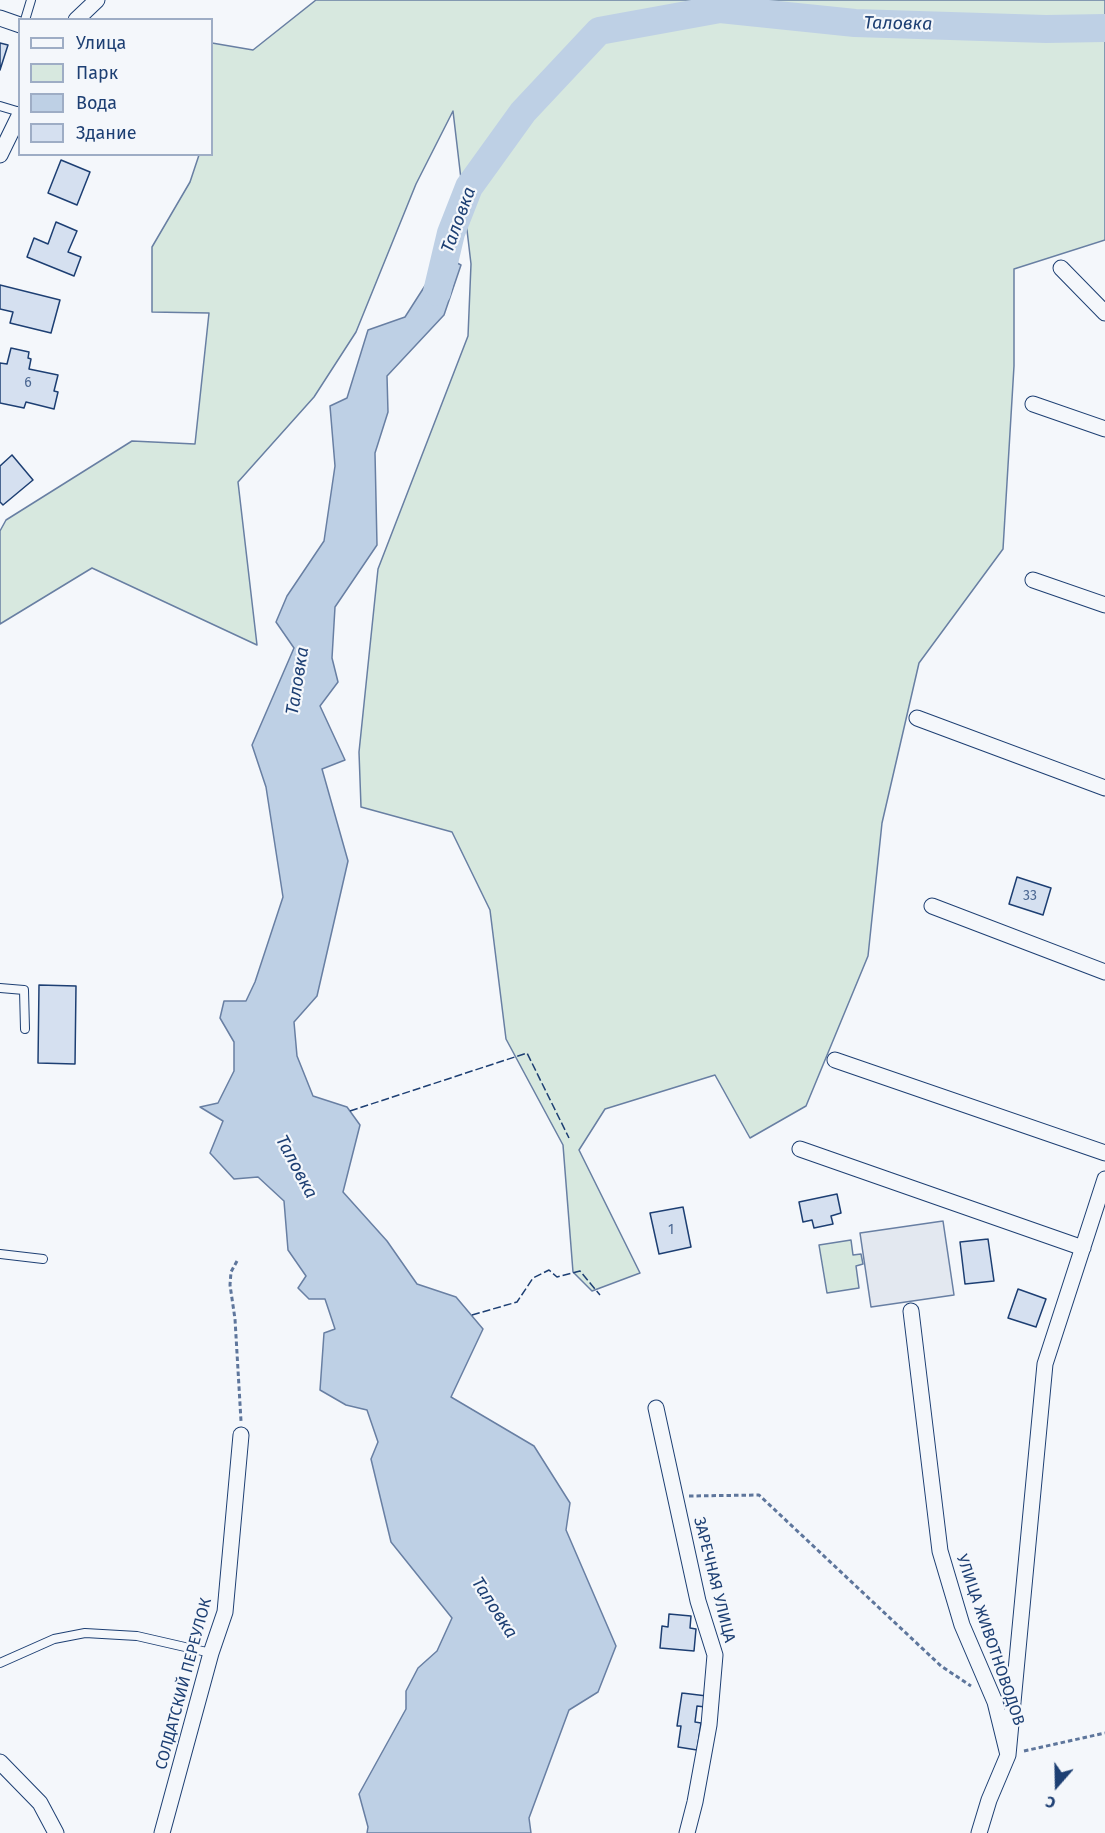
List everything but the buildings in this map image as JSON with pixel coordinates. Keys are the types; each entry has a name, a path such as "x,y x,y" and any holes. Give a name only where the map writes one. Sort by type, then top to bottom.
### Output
{"street":[{"path":"78,18 97,0"},
{"path":"0,18 18,24"},
{"path":"0,155 18,117"},
{"path":"1060,268 1105,313"},
{"path":"1034,404 1105,429"},
{"path":"1033,579 1105,604"},
{"path":"916,718 1105,788"},
{"path":"932,906 1105,972"},
{"path":"835,1060 1105,1153"},
{"path":"800,1149 1083,1248"},
{"path":"979,1833 989,1800 1008,1755 1045,1364 1105,1179"},
{"name":"УЛИЦА ЖИВОТНОВОДОВ","path":"911,1311 940,1551 962,1625 995,1702 1008,1755"},
{"name":"ЗАРЕЧНАЯ УЛИЦА","path":"656,1408 698,1601 715,1655 709,1725 687,1833"},
{"name":"СОЛДАТСКИЙ ПЕРЕУЛОК","path":"162,1833 211,1653 225,1612 241,1435"},
{"path":"0,1762 40,1803 56,1833"}],"lane":[{"path":"25,18 31,0"},
{"path":"0,106 18,112"},
{"path":"0,988 24,990 25,1029"},
{"path":"0,1254 43,1259"},
{"path":"0,1663 54,1639 85,1633 137,1636 211,1653"}],"path":[{"path":"237,1261 231,1272 230,1286 242,1412 241,1435"},
{"path":"675,1497 759,1495 941,1666 995,1702"},
{"path":"1008,1755 1105,1733"}],"green space":[{"path":"316,0 1105,0 1105,240 1014,269 1014,366 1003,549 919,663 882,823 868,956 806,1106 750,1138 715,1075 605,1109 579,1150 640,1273 592,1291 573,1272 563,1145 506,1039 490,910 452,832 361,807 359,752 378,569 468,336 471,264 453,111 416,184 356,332 314,397 238,482 257,645 92,568 0,624 0,531 6,520 132,441 195,444 209,313 152,312 152,247 190,182 199,156 213,156 213,43 253,50"},
{"path":"851,1240 853,1255 861,1254 863,1264 856,1266 859,1288 827,1293 819,1245"}],"shaded area":[{"path":"943,1221 954,1295 871,1307 860,1233"}],"water":[{"path":"444,256 461,265 444,315 387,376 388,412 375,453 377,545 335,607 332,658 338,682 320,706 345,760 322,769 348,861 317,996 294,1022 297,1056 313,1096 347,1107 360,1125 343,1192 387,1241 417,1284 456,1297 483,1329 451,1397 534,1446 570,1503 566,1530 616,1646 598,1692 569,1710 529,1818 531,1833 367,1833 368,1827 359,1794 406,1709 406,1691 418,1668 437,1651 452,1618 391,1542 371,1459 378,1442 367,1410 346,1405 320,1390 324,1333 335,1329 325,1299 309,1299 298,1288 306,1276 288,1250 284,1201 258,1177 234,1179 210,1153 223,1121 200,1107 218,1103 234,1071 234,1042 220,1018 224,1001 246,1001 255,982 283,897 266,787 252,745 294,648 276,622 287,596 324,541 335,466 330,406 347,398 368,330 405,317"}],"waterway":[{"name":"Таловка","path":"437,292 451,233 469,187 523,112 599,31 720,9 855,23 1046,29 1105,28"}],"fence":[{"path":"350,1111 527,1053 569,1138"},
{"path":"472,1315 517,1302 533,1278 549,1270 557,1277 580,1271 600,1295"}]}
